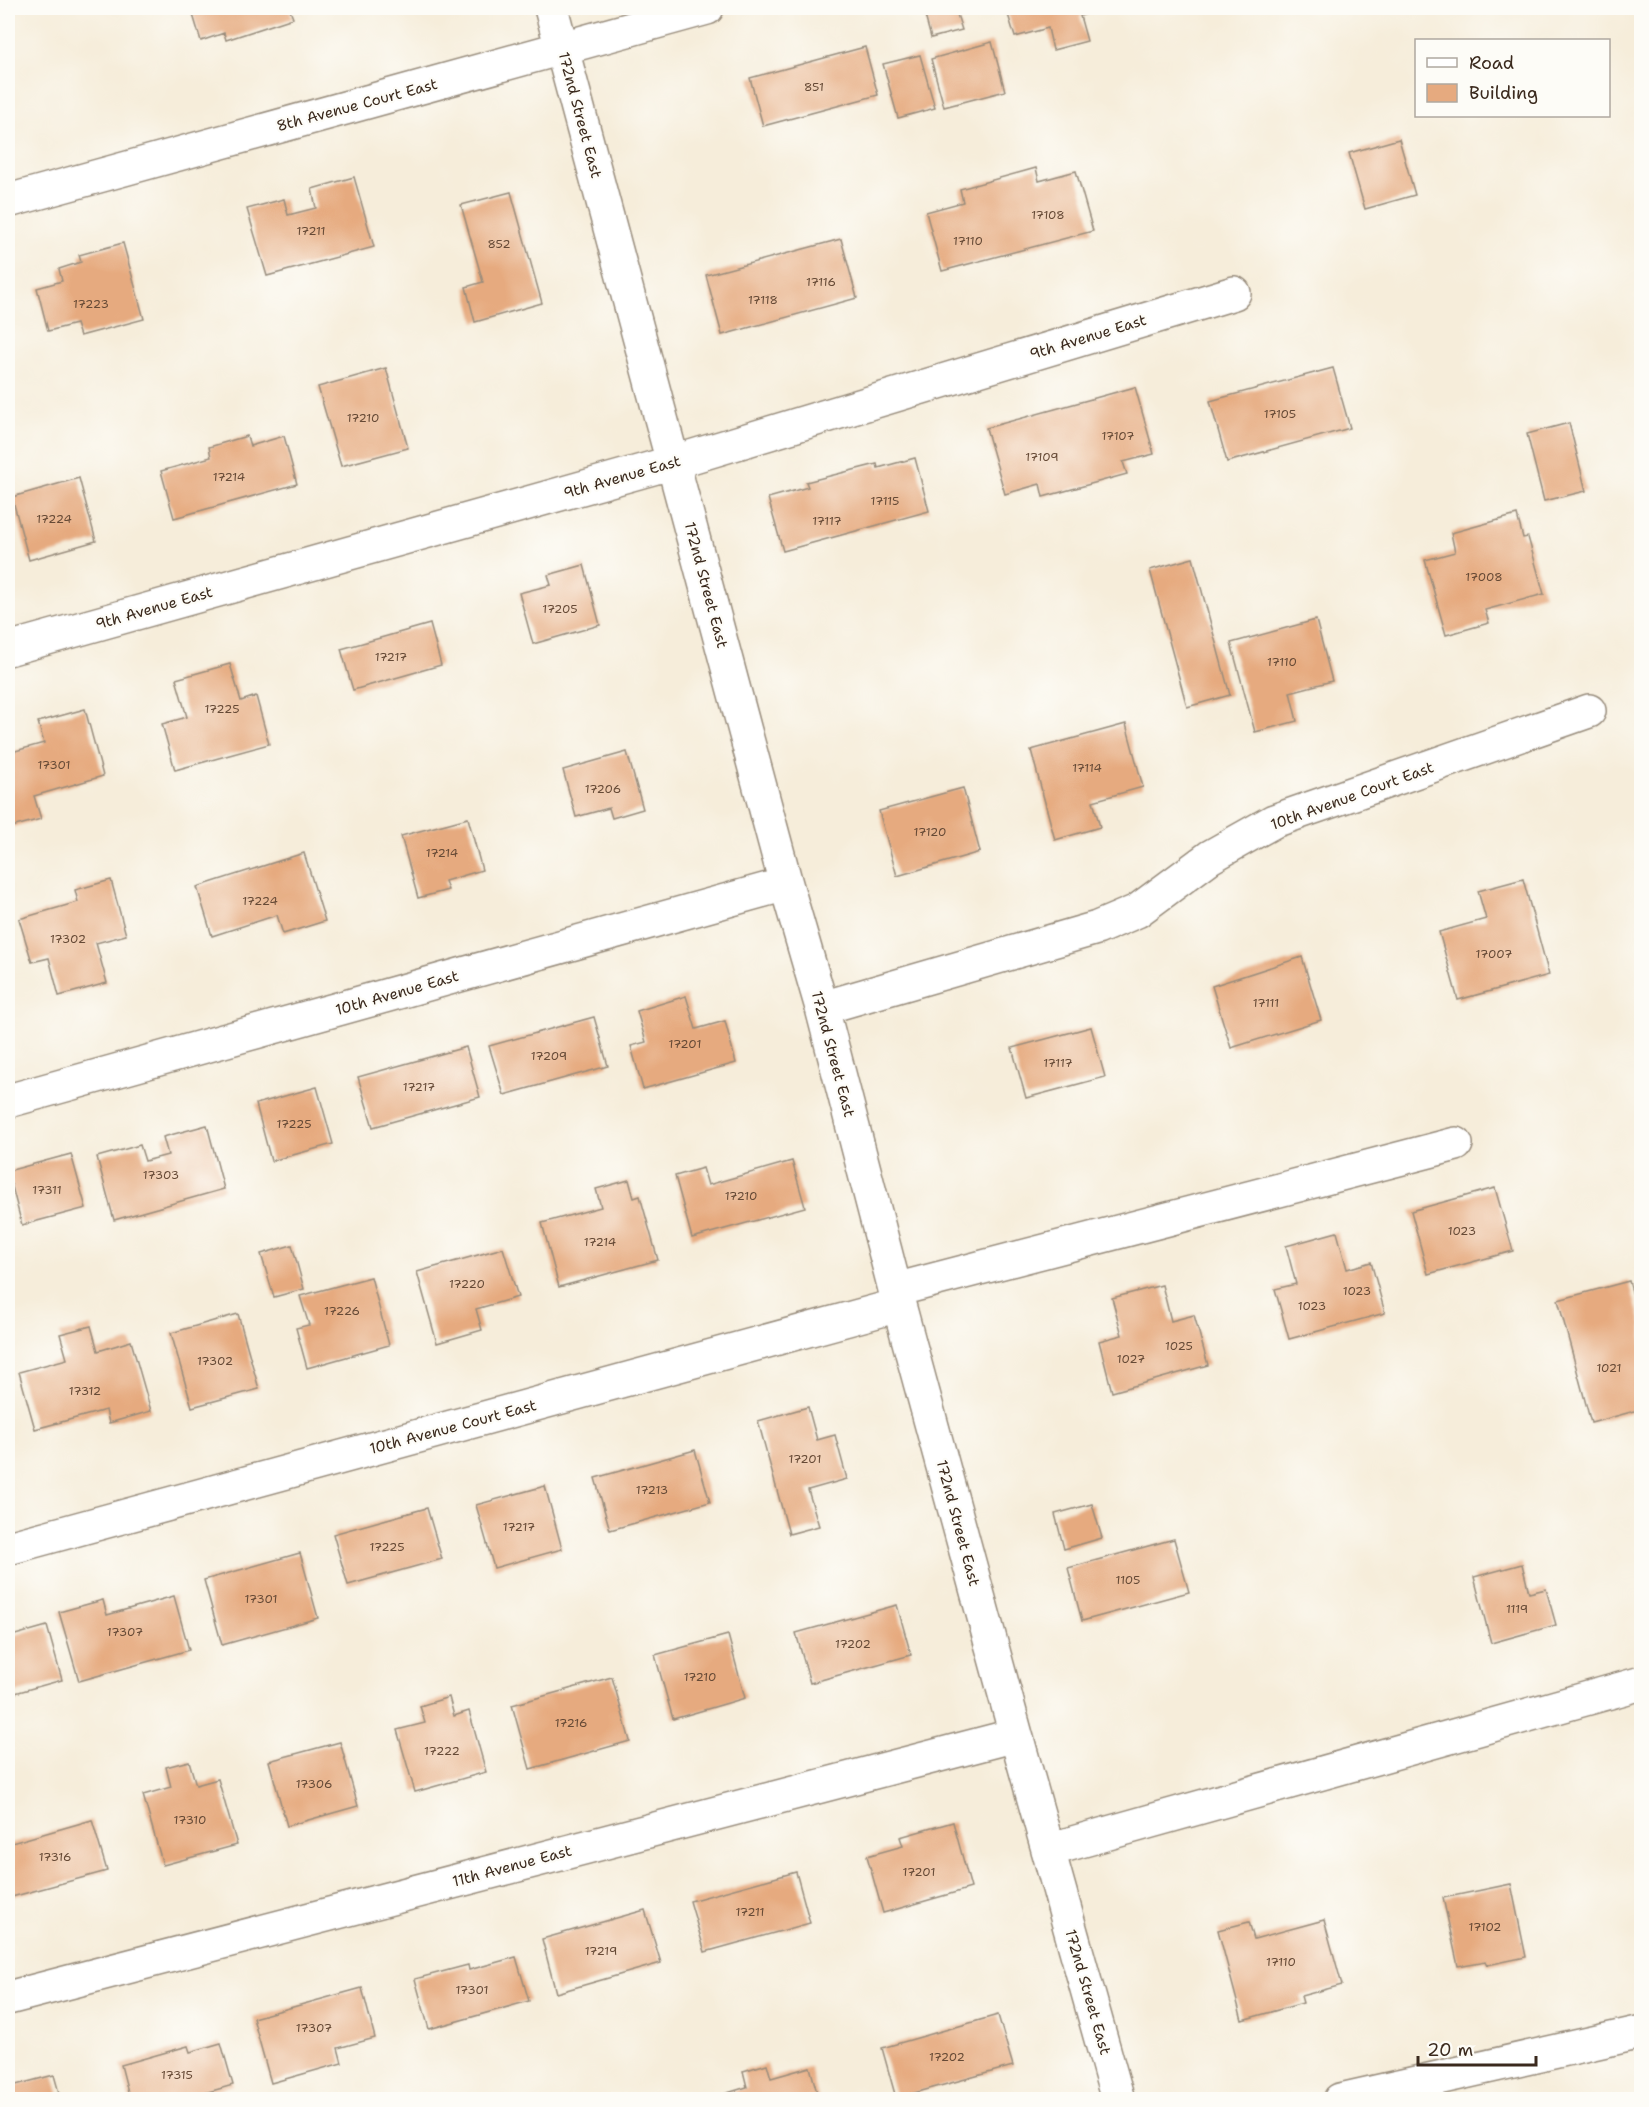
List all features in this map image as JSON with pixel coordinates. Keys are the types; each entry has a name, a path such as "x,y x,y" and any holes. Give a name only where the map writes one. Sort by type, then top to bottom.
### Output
{"street":[{"name":"172nd Street East","path":"551,8 786,884 822,1008 897,1298 1118,2100"},
{"name":"8th Avenue Court East","path":"8,201 707,8"},
{"name":"9th Avenue East","path":"8,649 674,462 1233,293"},
{"name":"10th Avenue Court East","path":"822,1008 1097,928 1137,911 1210,857 1274,821 1590,711"},
{"name":"10th Avenue East","path":"8,1101 786,884"},
{"name":"10th Avenue Court East","path":"8,1548 897,1298 1456,1144"},
{"path":"1048,1850 1641,1683"},
{"name":"11th Avenue East","path":"8,1998 1016,1735"},
{"path":"1340,2100 1641,2032"}],"building":[{"path":"191,8 289,8 293,18 226,40 224,33 201,41"},
{"path":"923,8 955,8 962,30 931,38"},
{"path":"1006,8 1099,8 1099,10 1080,16 1087,41 1053,50 1048,28 1015,37"},
{"path":"992,42 1005,91 944,107 931,59"},
{"path":"865,47 878,95 763,126 750,78"},
{"path":"920,55 935,108 898,118 883,64"},
{"path":"1399,139 1415,195 1365,209 1349,153"},
{"path":"1036,168 1039,181 1076,171 1093,231 942,271 926,212 963,202 960,189"},
{"path":"354,177 374,247 267,276 247,209 284,199 288,215 316,208 312,189"},
{"path":"511,192 542,303 475,322 466,287 483,282 461,205"},
{"path":"841,239 857,298 722,335 706,275"},
{"path":"123,243 144,319 80,336 76,324 48,331 37,288 62,281 59,269 81,262 79,255"},
{"path":"386,368 408,448 341,466 318,387"},
{"path":"1333,368 1350,428 1227,462 1210,401"},
{"path":"1135,387 1154,454 1123,462 1127,474 1043,497 1040,484 1005,494 986,428"},
{"path":"1569,423 1586,491 1544,501 1527,434"},
{"path":"247,436 250,446 284,436 297,484 174,518 161,471 211,457 209,447"},
{"path":"915,458 929,511 783,551 768,498 808,487 806,482 877,464 878,468"},
{"path":"79,478 96,541 29,560 12,497"},
{"path":"1517,515 1523,538 1528,537 1544,594 1485,610 1489,623 1446,635 1425,560 1455,552 1451,533"},
{"path":"1193,558 1230,695 1187,707 1150,570"},
{"path":"584,565 600,625 533,644 519,593 551,585 548,575"},
{"path":"1316,620 1332,681 1290,692 1297,721 1255,732 1231,643"},
{"path":"430,624 441,665 353,690 341,649"},
{"path":"230,664 241,701 256,696 269,744 175,770 162,724 187,717 176,679"},
{"path":"85,709 103,776 34,796 41,819 8,828 8,753 44,743 38,722"},
{"path":"1126,724 1143,787 1093,801 1100,827 1055,840 1031,750"},
{"path":"627,752 643,809 612,818 609,808 576,817 563,770"},
{"path":"963,788 980,852 897,876 879,811"},
{"path":"468,818 482,870 445,881 448,890 418,898 401,836"},
{"path":"304,853 325,921 283,934 277,915 212,936 197,887"},
{"path":"1523,879 1549,975 1458,1000 1439,932 1486,919 1478,891"},
{"path":"111,880 126,935 96,943 107,983 59,996 49,958 32,962 19,919 78,902 75,890"},
{"path":"1302,957 1321,1020 1231,1048 1212,986"},
{"path":"686,996 696,1029 725,1021 736,1063 643,1089 631,1046 646,1042 637,1011"},
{"path":"594,1017 608,1066 504,1095 489,1046"},
{"path":"1091,1027 1105,1077 1026,1098 1012,1048"},
{"path":"466,1047 480,1097 373,1127 358,1077"},
{"path":"317,1087 333,1144 271,1161 256,1104"},
{"path":"207,1125 224,1189 114,1220 97,1157 140,1145 145,1161 168,1155 163,1137"},
{"path":"71,1154 86,1208 22,1225 8,1171"},
{"path":"792,1161 805,1207 692,1238 675,1176 703,1168 708,1185"},
{"path":"629,1180 634,1198 640,1196 658,1260 559,1287 542,1223 601,1207 596,1189"},
{"path":"1495,1188 1513,1251 1428,1274 1411,1211"},
{"path":"1337,1232 1347,1269 1371,1262 1385,1313 1289,1339 1275,1289 1296,1284 1286,1246"},
{"path":"292,1245 304,1289 274,1297 261,1254"},
{"path":"503,1248 518,1297 476,1309 482,1330 437,1343 417,1272"},
{"path":"371,1277 389,1345 307,1368 296,1328 309,1325 300,1296"},
{"path":"1629,1281 1642,1326 1642,1409 1591,1423 1558,1300"},
{"path":"1162,1285 1171,1321 1194,1315 1208,1365 1112,1392 1099,1341 1122,1335 1112,1298"},
{"path":"238,1314 259,1389 192,1407 171,1333"},
{"path":"91,1326 98,1351 131,1341 151,1411 109,1423 106,1410 35,1429 19,1372 67,1359 60,1334"},
{"path":"808,1407 817,1440 835,1435 847,1479 808,1490 819,1526 789,1534 758,1421"},
{"path":"695,1450 710,1502 610,1530 595,1478"},
{"path":"545,1486 562,1549 494,1568 476,1505"},
{"path":"1092,1504 1102,1538 1064,1549 1055,1514"},
{"path":"427,1508 442,1559 348,1585 333,1534"},
{"path":"1174,1539 1189,1592 1082,1621 1068,1568"},
{"path":"300,1553 318,1618 222,1645 204,1580"},
{"path":"1522,1564 1529,1593 1546,1589 1556,1625 1491,1643 1474,1577"},
{"path":"174,1596 189,1650 79,1681 59,1612 103,1600 107,1615"},
{"path":"897,1605 911,1655 810,1683 796,1633"},
{"path":"47,1626 62,1680 8,1695 8,1637"},
{"path":"728,1635 745,1698 673,1719 655,1655"},
{"path":"612,1677 630,1741 530,1769 512,1705"},
{"path":"449,1697 454,1716 469,1711 486,1772 415,1792 397,1730 425,1723 420,1706"},
{"path":"340,1742 358,1806 287,1826 269,1761"},
{"path":"189,1761 196,1785 218,1779 237,1845 163,1865 143,1795 171,1787 166,1767"},
{"path":"92,1820 107,1871 8,1898 8,1844"},
{"path":"953,1822 971,1888 883,1913 867,1856 903,1846 900,1837"},
{"path":"796,1872 810,1923 705,1952 690,1901"},
{"path":"1511,1884 1526,1957 1488,1965 1486,1961 1458,1966 1443,1898"},
{"path":"645,1910 661,1963 556,1993 542,1939"},
{"path":"1324,1920 1342,1985 1301,1996 1303,2003 1242,2020 1218,1930 1249,1922 1254,1939"},
{"path":"516,1957 529,2001 429,2029 415,1979 468,1965 469,1970"},
{"path":"362,1988 375,2038 338,2048 342,2063 271,2083 253,2018"},
{"path":"998,2015 1013,2066 896,2098 882,2048"},
{"path":"221,2043 233,2085 180,2100 130,2100 121,2065 188,2046 190,2052"},
{"path":"767,2064 771,2078 810,2067 819,2100 704,2100 747,2087 743,2071"},
{"path":"54,2075 61,2100 8,2100 8,2087"}]}
